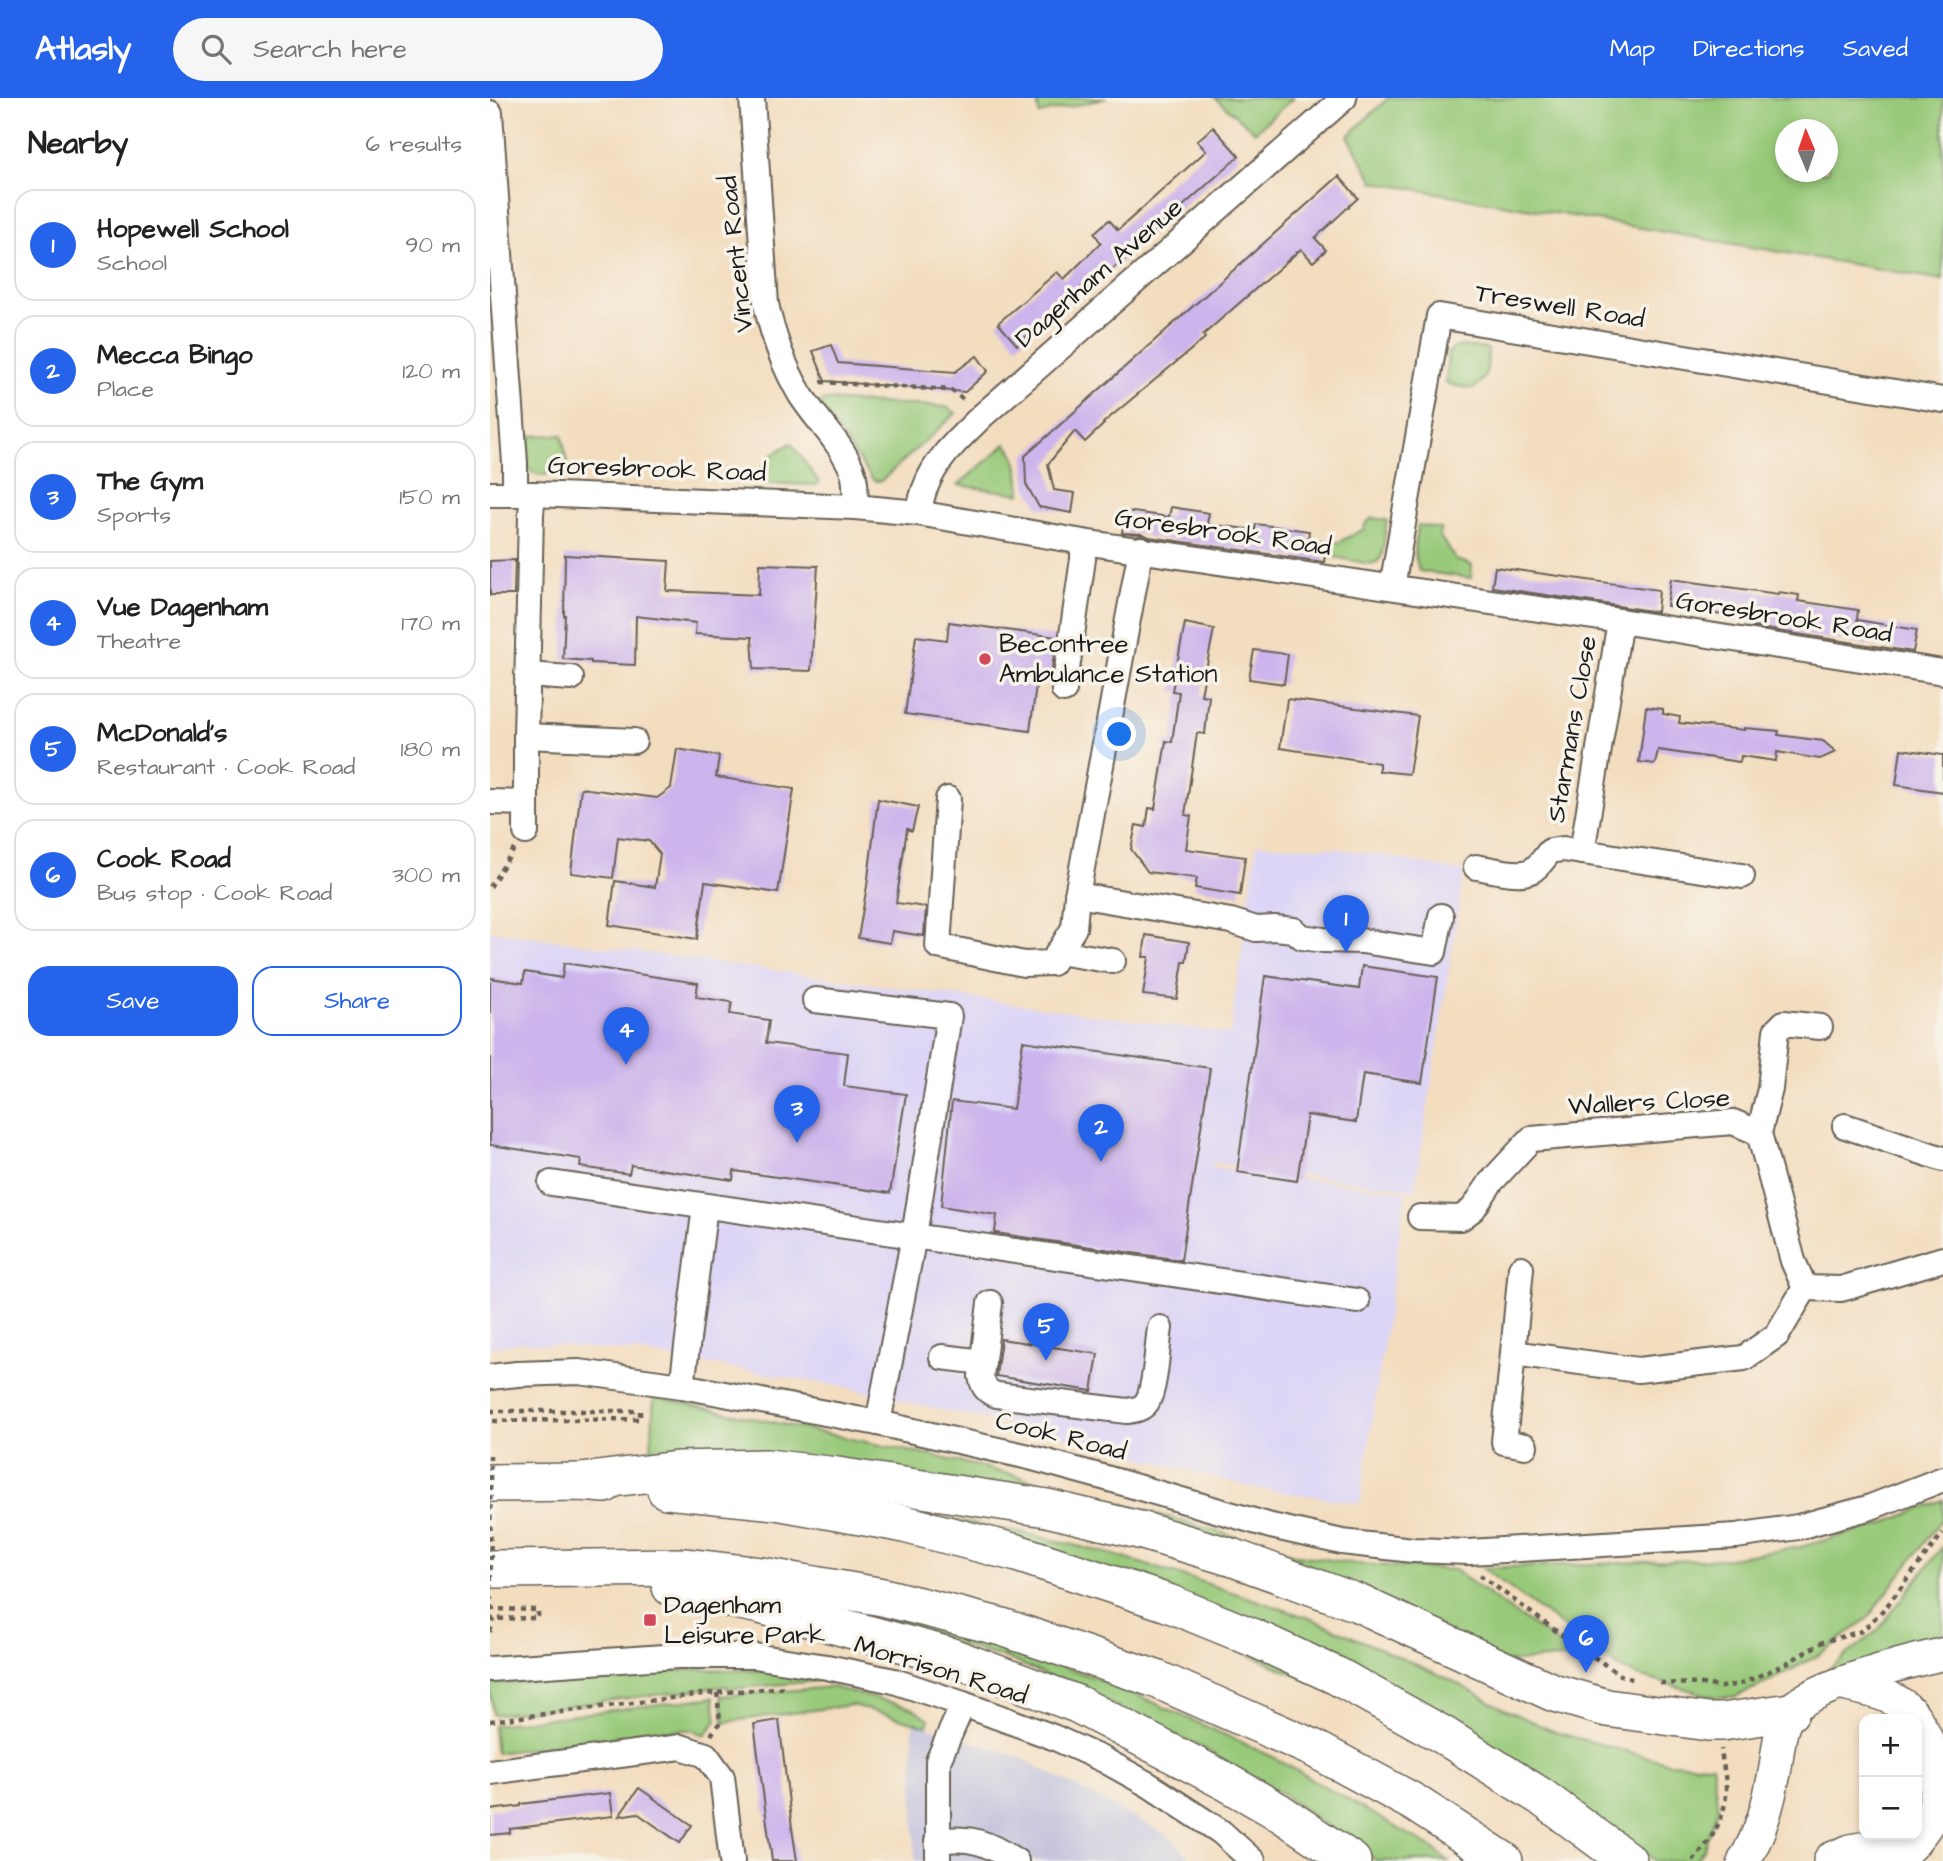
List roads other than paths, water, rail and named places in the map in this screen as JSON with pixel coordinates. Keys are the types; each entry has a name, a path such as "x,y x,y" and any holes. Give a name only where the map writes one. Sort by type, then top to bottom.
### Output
{"highway":[{"path":"581,1482 677,1469 767,1468 1047,1508 1143,1531 1234,1558 1358,1603 1552,1692 1606,1708 1708,1722 1721,1705 1790,1712"},
{"path":"490,1483 581,1482 776,1501 900,1523 1017,1553 1168,1603 1337,1676 1443,1735 1540,1796 1626,1860"},
{"path":"490,1569 685,1567 762,1576 883,1597 1002,1627 1156,1678 1313,1748 1413,1802 1504,1861"},
{"path":"574,1568 760,1605 949,1656 1077,1704 1223,1780 1279,1812 1352,1861"},
{"path":"1832,1861 1851,1853 1912,1848"}],"main road":[{"path":"1744,1861 1764,1817 1779,1746 1790,1712 1808,1697 1840,1684 1901,1663 1943,1654"},
{"path":"1840,1684 1874,1691 1897,1702 1913,1714"},
{"path":"1912,1848 1929,1821 1940,1779 1922,1728"}],"street":[{"name":"Vincent Road","path":"752,98 766,304 772,334 787,371 802,397 852,470 856,484 855,507"},
{"name":"Dagenham Avenue","path":"919,513 932,471 947,451 982,415 1344,98"},
{"path":"490,113 495,246 516,463 524,494 526,832"},
{"name":"Treswell Road","path":"1392,587 1439,316 1943,400"},
{"name":"Goresbrook Road","path":"490,494 855,507 919,513 1083,541 1943,672"},
{"path":"1064,690 1083,559 1083,541"},
{"path":"948,799 938,946 1024,964 1052,963 1073,929 1141,549"},
{"name":"Starmans Close","path":"1620,621 1581,852 1742,876"},
{"path":"527,675 571,678"},
{"path":"526,736 634,741"},
{"path":"490,803 525,803"},
{"path":"1476,867 1530,872 1550,851 1563,849 1581,852"},
{"path":"1077,895 1231,921 1256,929 1294,930 1303,937 1362,941 1434,952 1441,916"},
{"path":"1058,952 1113,961"},
{"path":"815,1000 948,1016 914,1236 878,1423"},
{"path":"1759,1133 1770,1089 1776,1031 1784,1023 1819,1027"},
{"name":"Wallers Close","path":"1420,1217 1461,1218 1473,1209 1491,1182 1531,1139 1733,1122 1759,1133 1793,1261 1805,1288"},
{"path":"1845,1126 1943,1159"},
{"path":"551,1183 1357,1301"},
{"path":"682,1386 705,1206"},
{"path":"1513,1353 1638,1370 1744,1358 1777,1335 1805,1288 1841,1289 1943,1259"},
{"path":"1521,1268 1504,1442 1525,1446"},
{"path":"990,1303 983,1384 989,1392 997,1395 1127,1411 1140,1409 1152,1387 1160,1328"},
{"path":"942,1357 983,1362"},
{"name":"Cook Road","path":"490,1377 579,1372 682,1386 878,1423 1042,1461 1271,1526 1342,1542 1413,1550 1469,1552 1736,1536 1798,1527 1868,1508 1943,1479"},
{"name":"Morrison Road","path":"490,1669 678,1656 754,1656 894,1681 1053,1737 1104,1760 1149,1785 1221,1832 1253,1861"},
{"path":"938,1851 938,1761 963,1704"},
{"path":"490,1772 681,1747 706,1755 722,1777 732,1861"},
{"path":"938,1851 958,1838 974,1840 995,1848 1016,1861"}],"place":[{"name":"Becontree Ambulance Station","path":"985,659"},
{"name":"Hopewell School","path":"1346,953"},
{"name":"Vue Dagenham","path":"626,1065"},
{"name":"The Gym","path":"797,1143"},
{"name":"Mecca Bingo","path":"1101,1162"},
{"name":"McDonald's","path":"1046,1361"},
{"name":"Dagenham Leisure Park","path":"650,1620"},
{"name":"Cook Road","path":"1586,1673"}]}
